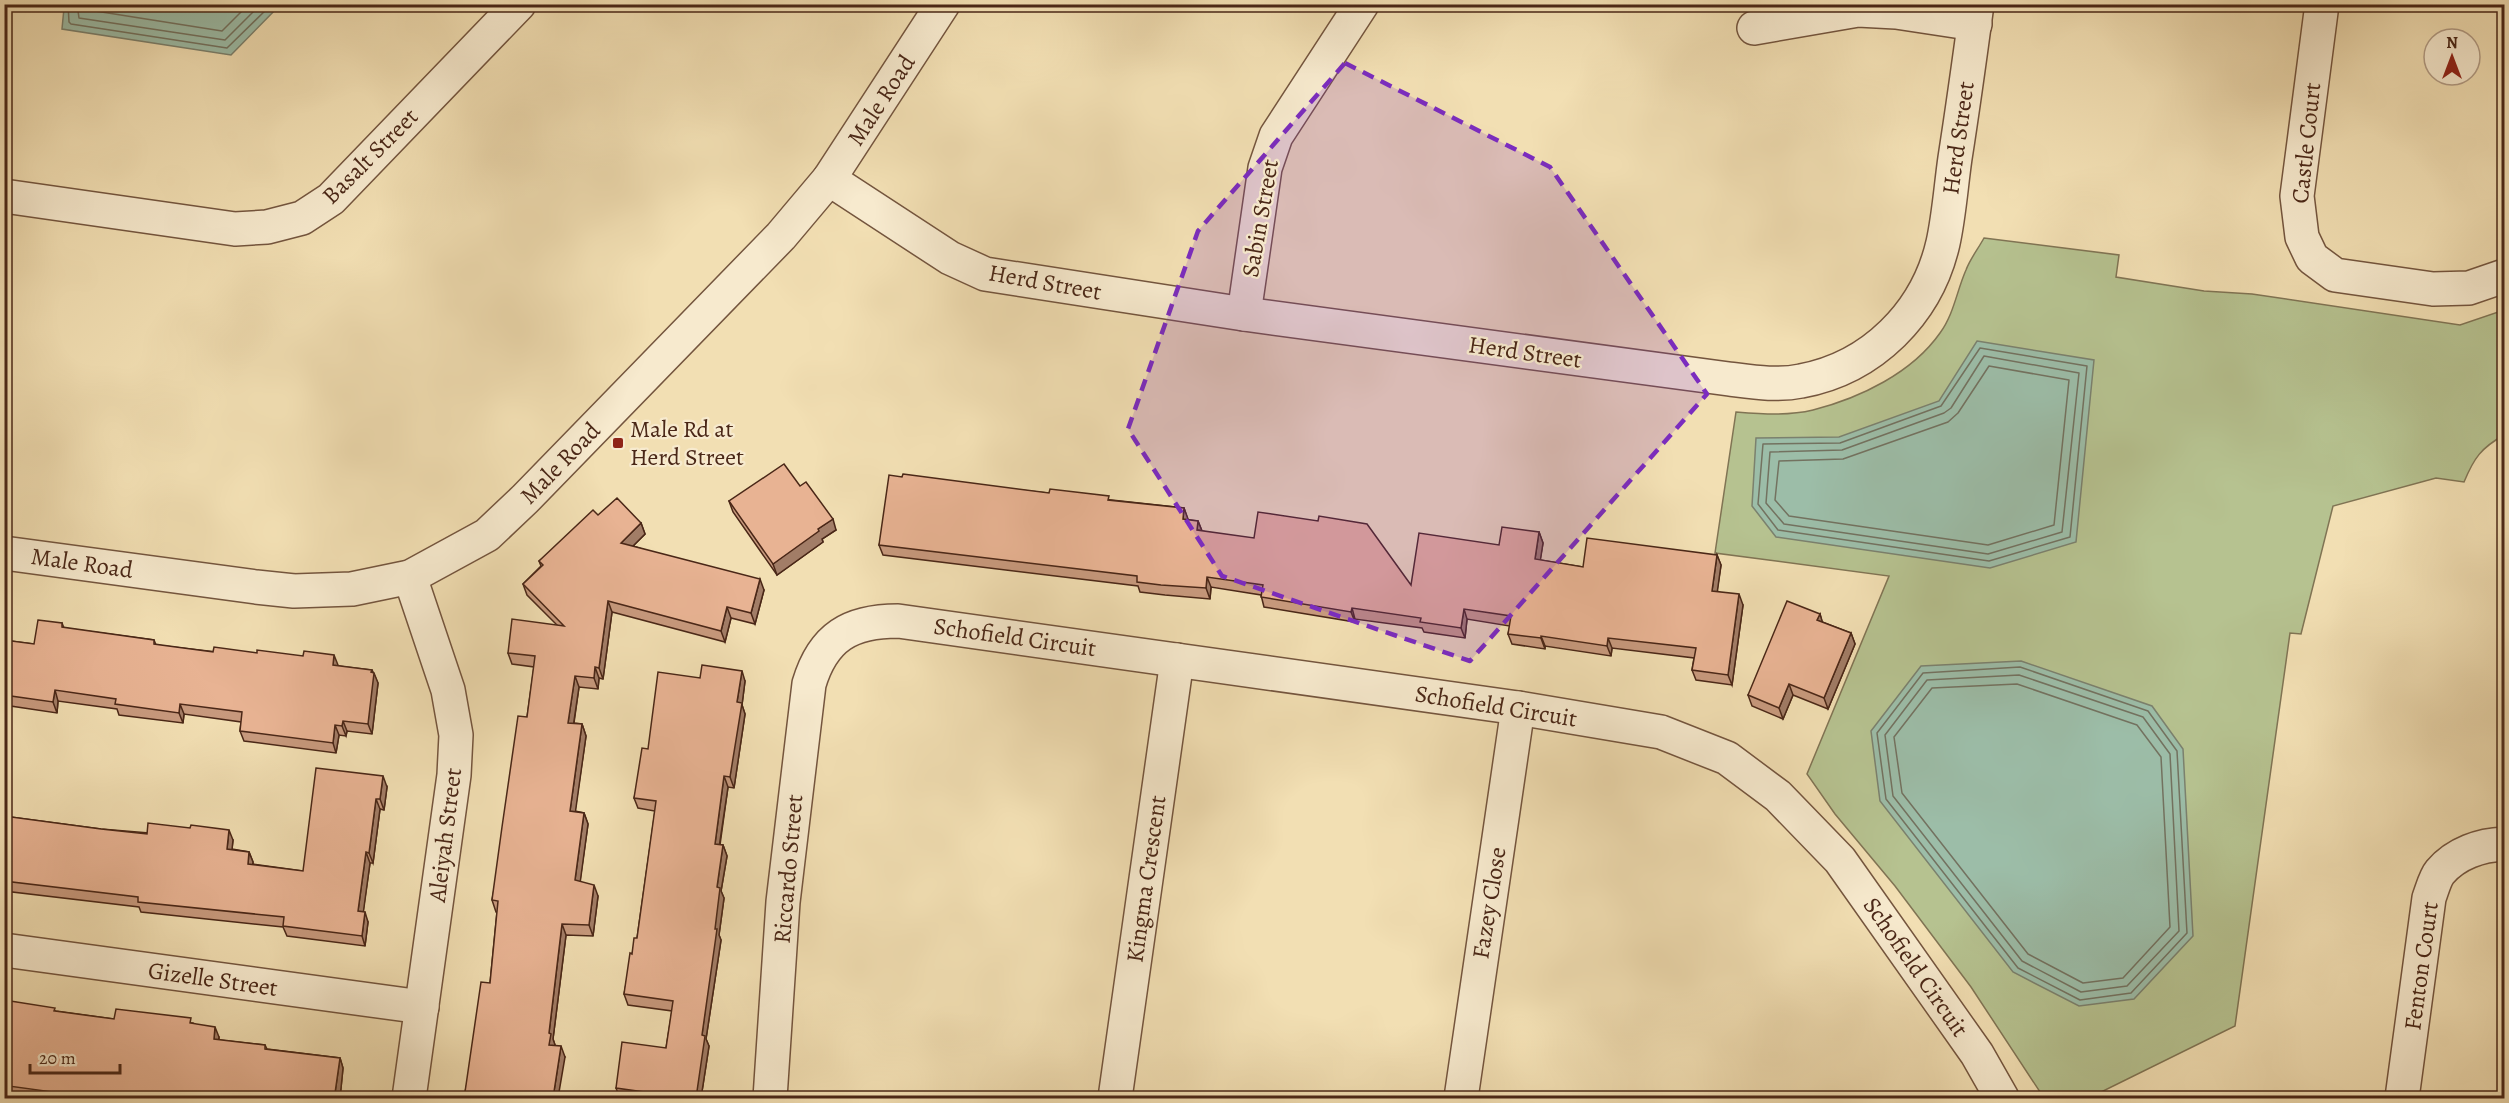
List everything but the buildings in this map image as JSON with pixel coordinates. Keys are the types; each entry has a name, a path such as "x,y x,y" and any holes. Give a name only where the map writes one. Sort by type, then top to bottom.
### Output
{"street":[{"name":"Basalt Street","path":"4,196 235,229 267,227 302,218 330,200 519,4"},
{"name":"Male Road","path":"4,553 294,591 352,589 410,577 467,547 503,521 781,236 829,179 943,4"},
{"name":"Sabin Street","path":"1244,314 1265,168 1276,136 1362,4"},
{"name":"Castle Court","path":"2322,4 2297,196 2301,237 2312,258 2334,275 2433,289 2469,288 2505,276"},
{"path":"1754,28 1858,10 1976,14"},
{"name":"Herd Street","path":"829,179 950,258 985,274 1244,314 1769,384 1801,381 1832,373 1863,358 1890,338 1926,292 1943,244 1976,14"},
{"name":"Aleiyah Street","path":"409,1098 454,775 456,735 448,690 410,577"},
{"name":"Schofield Circuit","path":"830,645 842,634 860,624 898,621 1518,708 1660,732 1727,758 1778,796 1840,860 1977,1054 2002,1098"},
{"name":"Riccardo Street","path":"770,1098 785,881 806,708 814,669 830,645"},
{"name":"Kingma Crescent","path":"1115,1098 1177,660"},
{"name":"Fazey Close","path":"1461,1098 1518,708"},
{"name":"Fenton Court","path":"2402,1098 2429,898 2439,873 2462,854 2487,845 2505,844"},
{"name":"Gizelle Street","path":"4,950 422,1007"}],"highlighted area":[{"path":"1345,63 1550,167 1707,394 1470,661 1222,576 1128,429 1198,231"}],"shaded area":[{"path":"1984,238 2119,255 2116,277 2204,291 2252,294 2460,325 2504,310 2504,435 2489,444 2479,454 2464,482 2436,478 2333,506 2301,634 2290,633 2235,1026 2089,1098 2044,1098 1971,987 1895,886 1835,814 1807,774 1889,576 1715,553 1736,412 1785,414 1813,410 1849,399 1900,372 1928,347 1945,326 1968,266"}],"water":[{"path":"38,5 280,5 231,55 62,29 64,8"},
{"path":"1977,341 2094,360 2076,542 1990,568 1776,537 1752,506 1756,438 1839,437 1939,401"},
{"path":"2021,661 2152,706 2183,749 2193,936 2134,999 2079,1006 2013,972 1880,801 1871,731 1921,666"}],"place":[{"name":"Male Rd at Herd Street","path":"618,443"}]}
